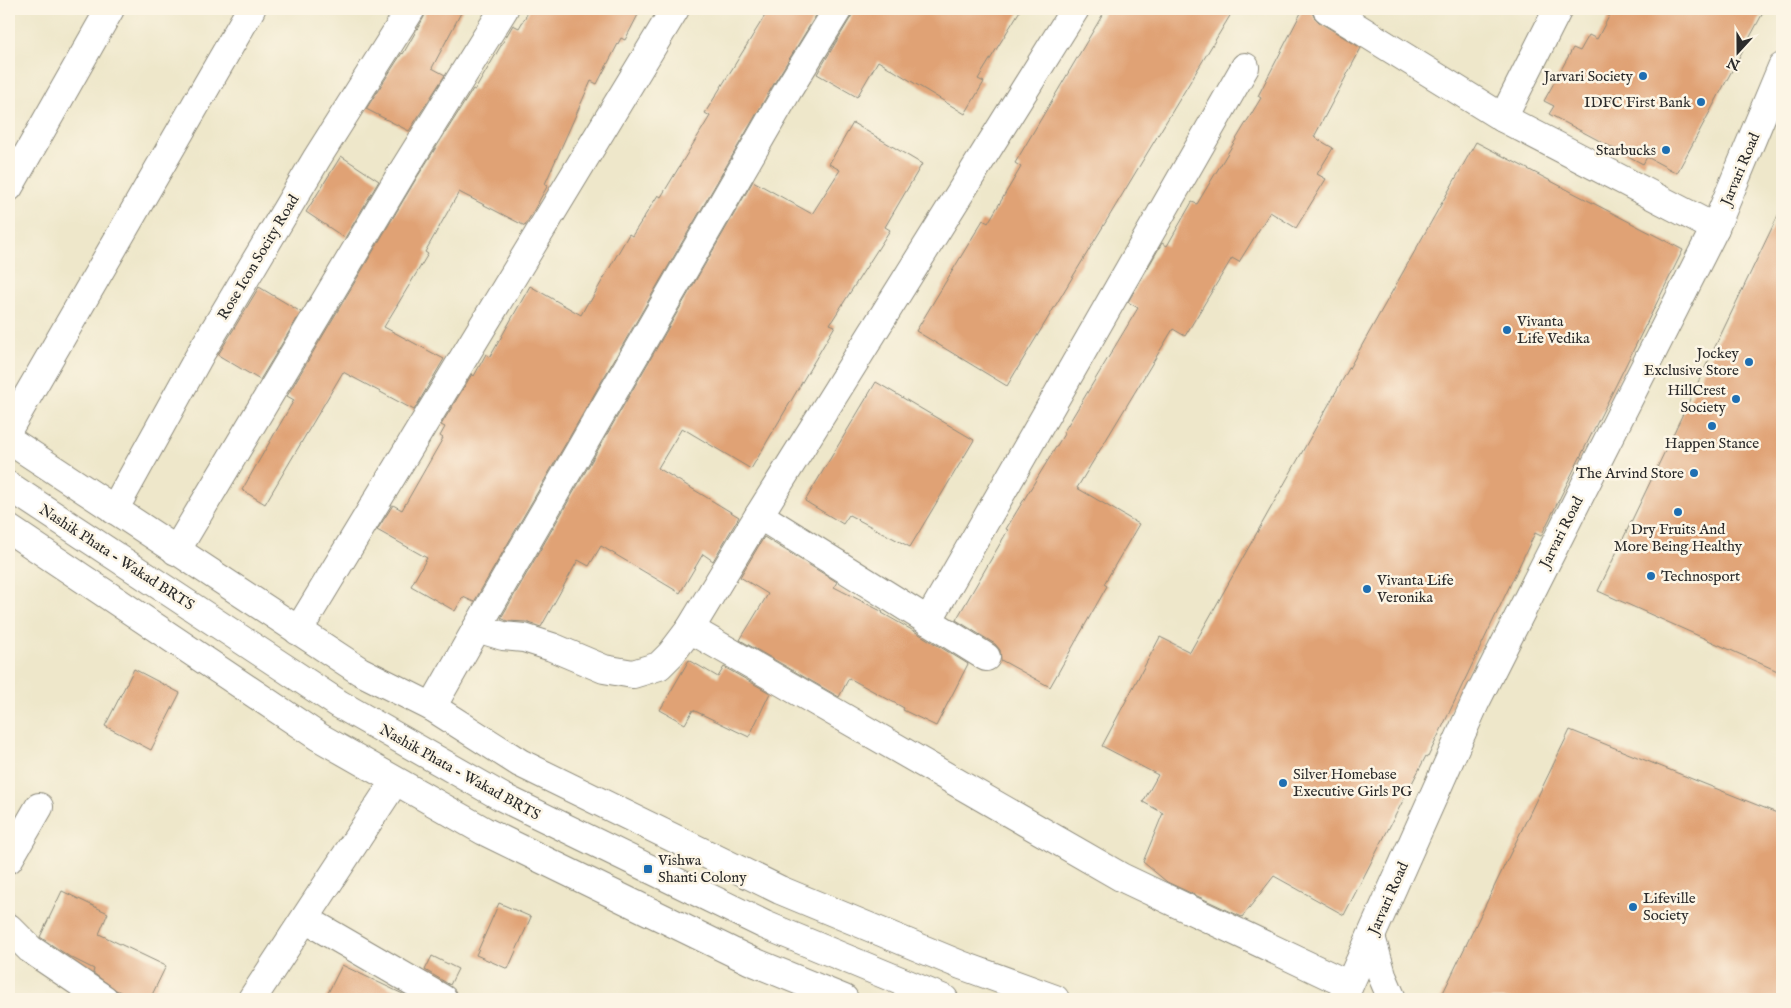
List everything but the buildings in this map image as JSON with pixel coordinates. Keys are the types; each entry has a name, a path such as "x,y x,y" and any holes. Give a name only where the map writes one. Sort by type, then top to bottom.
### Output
{"street":[{"path":"9,187 110,9"},
{"path":"9,428 251,9"},
{"name":"Rose Icon Socity Road","path":"114,510 212,334 317,158 411,9"},
{"path":"176,551 398,180 504,9"},
{"path":"298,631 674,9"},
{"path":"432,708 788,90 838,9"},
{"path":"477,628 504,636 524,638 552,647 604,669 633,674 659,666 671,654 690,630 759,515 1075,9"},
{"path":"1326,9 1503,118 1715,228"},
{"path":"1503,118 1558,9"},
{"path":"928,621 1245,67"},
{"name":"Jarvari Road","path":"1346,992 1475,703 1715,228 1782,68"},
{"path":"9,440 360,672 432,708 520,763 780,890 961,965 1055,999"},
{"name":"Nashik Phata - Wakad BRTS","path":"9,486 339,704 502,797 765,925 944,999"},
{"path":"759,515 986,657"},
{"path":"9,529 319,737 395,781 501,840 749,960 844,999"},
{"path":"690,630 1121,877 1346,992"},
{"path":"252,999 395,781"},
{"path":"9,859 39,807"},
{"path":"305,919 443,999"},
{"path":"9,928 30,949 104,999"},
{"path":"1371,937 1383,978 1392,999"}],"place":[{"name":"Jarvari Society","path":"1643,76"},
{"name":"IDFC First Bank","path":"1701,102"},
{"name":"Starbucks","path":"1666,150"},
{"name":"Vivanta Life Vedika","path":"1507,330"},
{"name":"Jockey Exclusive Store","path":"1749,362"},
{"name":"HillCrest Society","path":"1736,399"},
{"name":"Happen Stance","path":"1712,426"},
{"name":"The Arvind Store","path":"1694,473"},
{"name":"Dry Fruits And More Being Healthy","path":"1678,512"},
{"name":"Technosport","path":"1651,576"},
{"name":"Vivanta Life Veronika","path":"1367,589"},
{"name":"Silver Homebase Executive Girls PG","path":"1283,783"},
{"name":"Vishwa Shanti Colony","path":"648,869"},
{"name":"Lifeville Society","path":"1633,907"}]}
